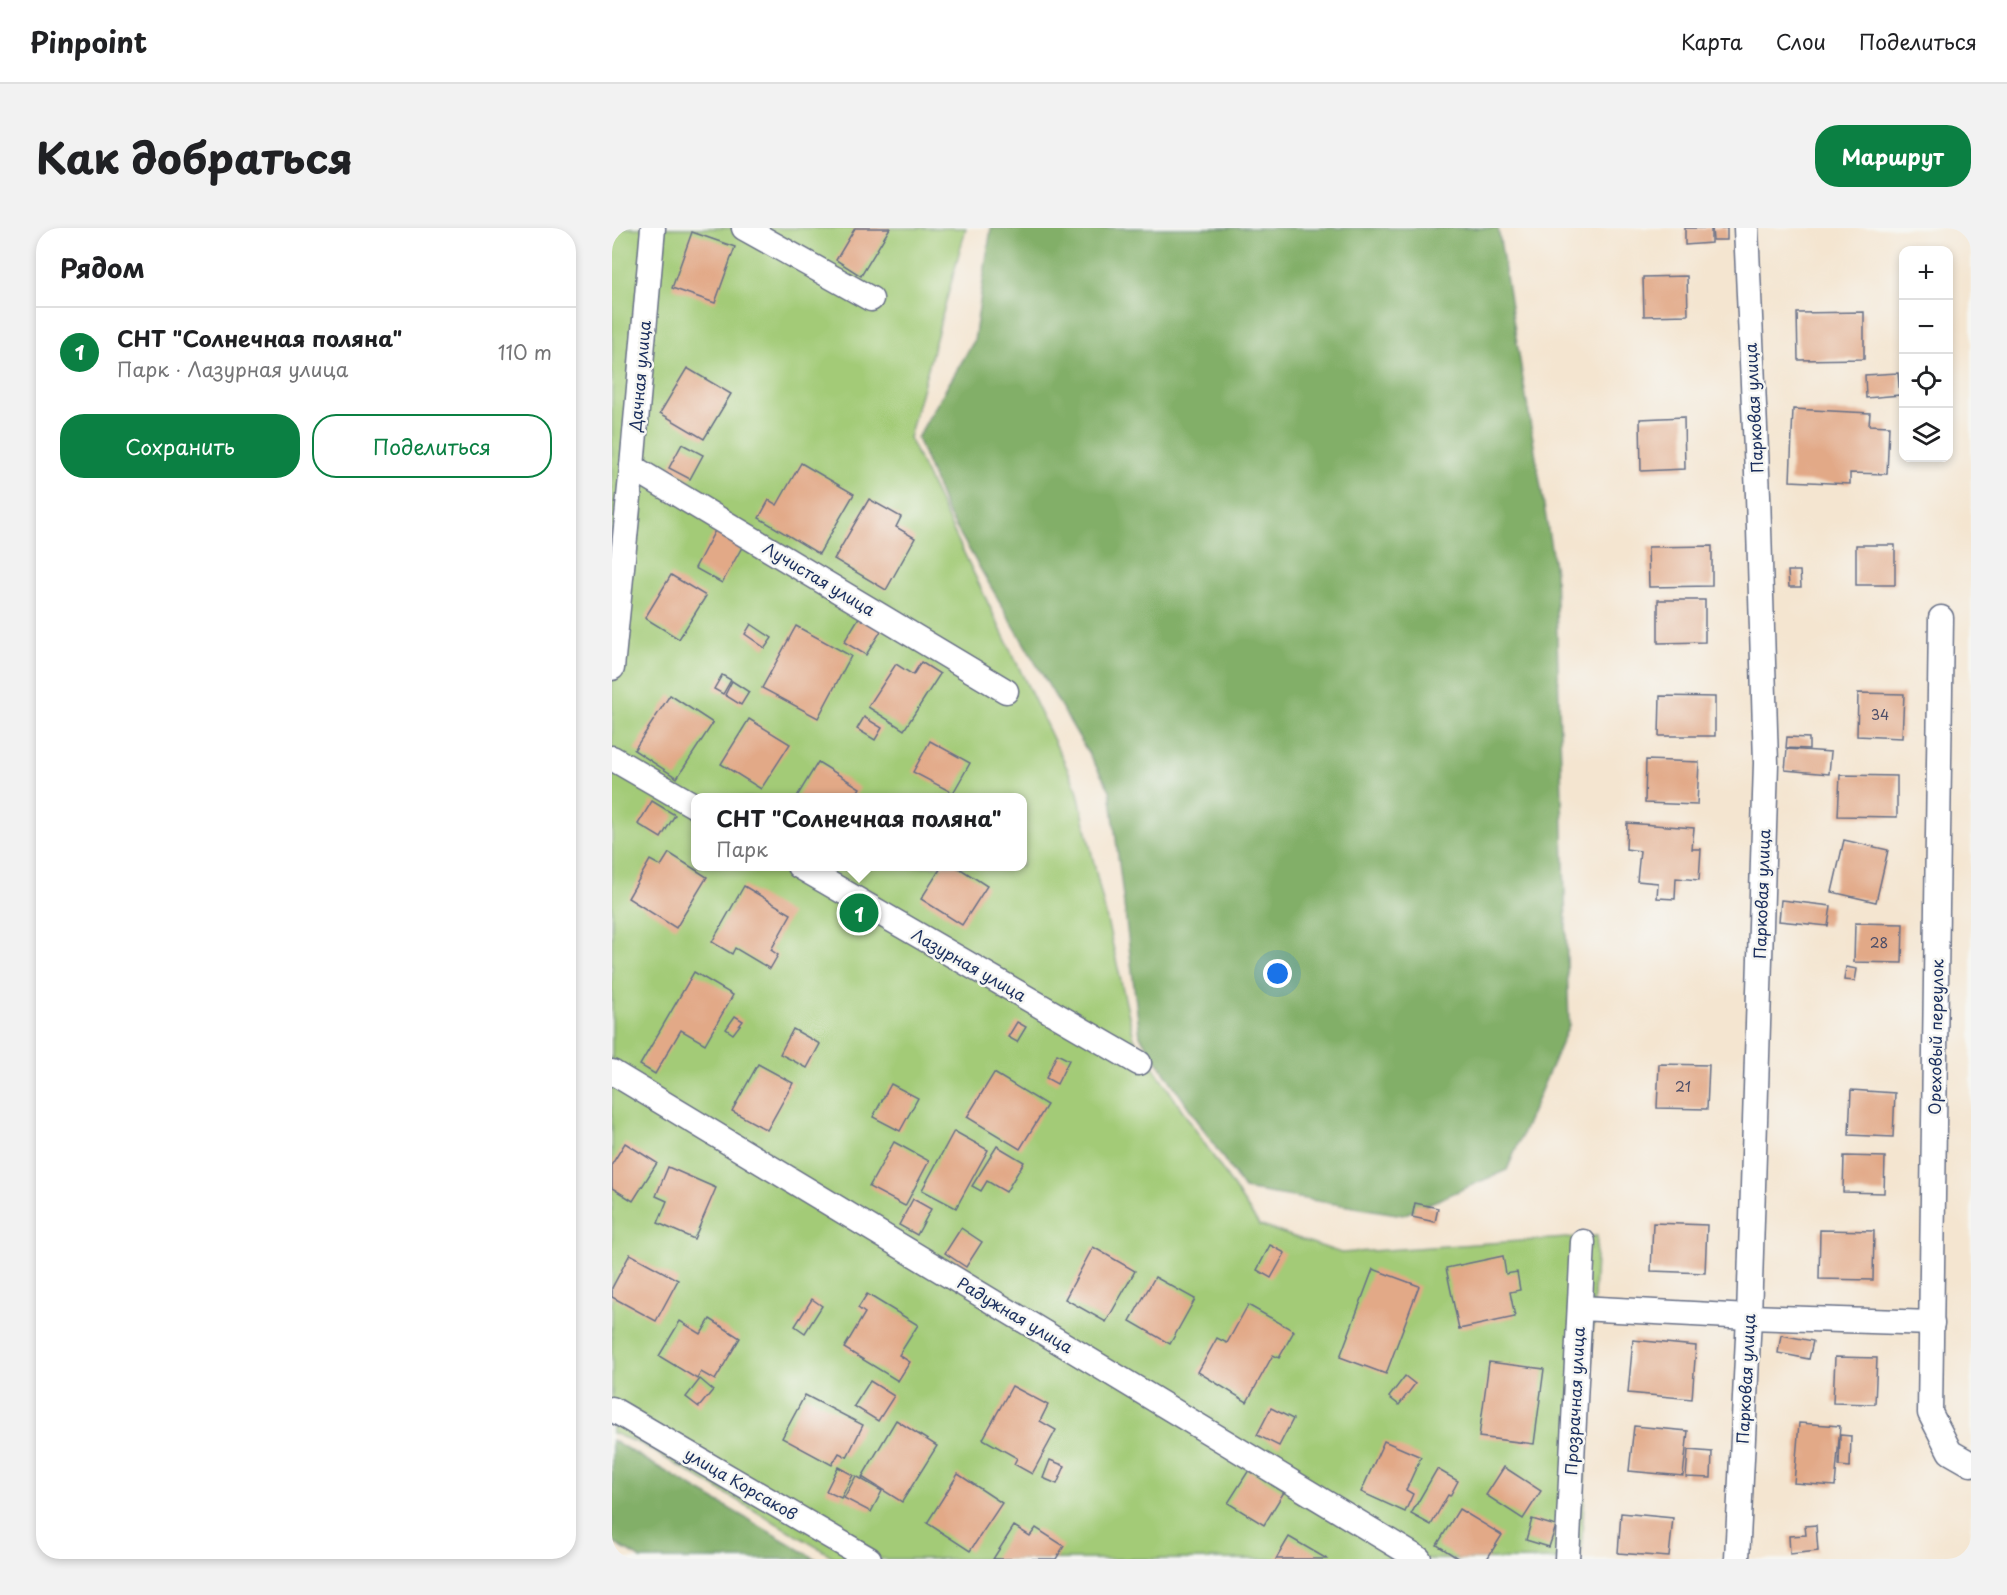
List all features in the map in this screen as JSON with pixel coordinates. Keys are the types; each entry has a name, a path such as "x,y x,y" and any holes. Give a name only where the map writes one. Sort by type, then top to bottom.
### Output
{"street":[{"name":"Дачная улица","path":"612,668 653,228"},
{"path":"744,228 871,299"},
{"name":"Парковая улица","path":"1737,1559 1749,1317 1766,763 1758,495 1746,228"},
{"name":"Лучистая улица","path":"632,467 1006,691"},
{"name":"Ореховый переулок","path":"1941,618 1930,1413 1950,1452 1971,1464"},
{"path":"612,758 691,803"},
{"name":"Лазурная улица","path":"807,871 1139,1064"},
{"name":"Радужная улица","path":"612,1072 1419,1559"},
{"name":"Прозрачная улица","path":"1567,1559 1583,1242"},
{"path":"1580,1308 1932,1323"},
{"name":"улица Корсаков","path":"612,1409 870,1559"}],"green space":[{"path":"612,228 966,228 909,438 1077,789 1134,1038 1259,1225 1341,1253 1597,1236 1581,1559 837,1559 643,1445 612,1433"},
{"path":"991,228 1498,228 1555,572 1569,1025 1507,1170 1403,1215 1244,1189 1140,1036 1110,790 947,512 917,438 974,341"},
{"path":"612,1440 816,1559 641,1559 612,1542"}],"building":[{"path":"855,228 890,228 861,276 836,260"},
{"path":"1685,228 1711,228 1711,243 1685,245"},
{"path":"1712,228 1727,228 1727,240 1713,240"},
{"path":"692,232 735,247 715,303 672,288"},
{"path":"1687,276 1688,315 1644,316 1643,277"},
{"path":"1864,312 1864,359 1798,360 1797,313"},
{"path":"687,368 731,394 704,439 660,413"},
{"path":"1898,373 1899,395 1866,398 1865,375"},
{"path":"1793,409 1870,413 1869,425 1889,426 1887,474 1850,473 1850,484 1790,481"},
{"path":"1684,417 1685,469 1641,471 1640,419"},
{"path":"682,444 703,455 690,479 669,468"},
{"path":"801,463 854,494 819,554 759,518 769,500 777,505"},
{"path":"869,499 901,517 896,527 915,538 886,590 834,559"},
{"path":"718,525 746,540 722,583 695,568"},
{"path":"1856,545 1895,545 1895,585 1856,585"},
{"path":"1712,546 1712,586 1649,587 1648,547"},
{"path":"1788,571 1800,571 1801,587 1789,587"},
{"path":"671,575 706,596 679,639 645,618"},
{"path":"1658,600 1705,600 1705,642 1658,643"},
{"path":"861,614 883,628 866,655 844,642"},
{"path":"751,624 772,638 765,648 745,634"},
{"path":"796,626 851,656 818,718 762,688"},
{"path":"921,662 940,674 904,730 868,707 896,664 913,675"},
{"path":"722,675 731,680 723,694 714,689"},
{"path":"732,681 749,692 741,705 725,695"},
{"path":"1858,693 1904,694 1902,738 1857,736"},
{"path":"670,695 713,723 677,778 634,750"},
{"path":"1660,696 1715,697 1715,736 1659,736"},
{"path":"864,717 882,728 875,740 857,729"},
{"path":"749,719 790,744 761,789 721,764"},
{"path":"1787,737 1809,738 1809,749 1786,748"},
{"path":"930,741 970,763 953,793 913,772"},
{"path":"1787,749 1831,752 1829,774 1785,770"},
{"path":"1646,760 1699,762 1697,805 1645,803"},
{"path":"818,762 860,788 857,793 799,793"},
{"path":"1840,775 1897,776 1897,817 1838,816"},
{"path":"652,801 675,815 661,838 638,824"},
{"path":"1627,823 1694,828 1692,849 1701,849 1699,880 1676,878 1675,899 1657,898 1658,883 1637,881 1640,851 1626,849"},
{"path":"1844,840 1888,850 1876,902 1832,892"},
{"path":"669,853 691,867 691,871 698,871 707,877 676,928 628,898 650,860 661,866"},
{"path":"939,871 964,871 987,886 962,925 921,899"},
{"path":"744,886 791,914 771,950 778,955 770,969 735,948 732,954 712,942"},
{"path":"1781,900 1831,906 1828,926 1779,921"},
{"path":"1855,923 1903,924 1902,963 1854,962"},
{"path":"1846,967 1857,969 1855,981 1844,980"},
{"path":"694,972 733,995 705,1044 681,1030 655,1074 640,1065"},
{"path":"735,1016 743,1021 733,1034 726,1029"},
{"path":"1017,1022 1026,1027 1017,1042 1008,1037"},
{"path":"793,1029 820,1044 807,1068 780,1054"},
{"path":"1057,1054 1069,1060 1057,1084 1046,1078"},
{"path":"758,1064 793,1083 767,1130 732,1111"},
{"path":"1659,1064 1709,1065 1707,1109 1657,1108"},
{"path":"994,1073 1047,1105 1020,1149 967,1117"},
{"path":"891,1084 918,1098 900,1131 873,1117"},
{"path":"1851,1090 1895,1093 1893,1137 1849,1135"},
{"path":"954,1131 988,1150 956,1208 922,1190"},
{"path":"894,1142 929,1161 905,1206 869,1187"},
{"path":"625,1143 657,1163 633,1201 612,1188 612,1164"},
{"path":"997,1146 1024,1162 1006,1192 987,1181 981,1191 972,1186"},
{"path":"1844,1156 1885,1157 1884,1193 1843,1192"},
{"path":"668,1167 716,1188 694,1239 658,1223 667,1201 656,1196"},
{"path":"913,1199 931,1209 917,1235 899,1225"},
{"path":"1415,1203 1438,1208 1435,1222 1412,1217"},
{"path":"1653,1223 1707,1225 1705,1273 1651,1271"},
{"path":"961,1228 982,1242 966,1267 945,1253"},
{"path":"1820,1230 1874,1231 1873,1280 1819,1279"},
{"path":"1270,1245 1285,1253 1271,1278 1257,1270"},
{"path":"1093,1247 1135,1271 1106,1322 1065,1299"},
{"path":"630,1254 678,1280 656,1321 612,1297 612,1288"},
{"path":"1503,1256 1506,1274 1517,1272 1520,1290 1510,1292 1515,1317 1459,1329 1446,1268"},
{"path":"1373,1269 1419,1286 1386,1374 1340,1357"},
{"path":"1155,1277 1195,1299 1170,1344 1130,1321"},
{"path":"867,1294 918,1325 899,1355 910,1362 898,1381 844,1348 865,1313 858,1308"},
{"path":"812,1299 822,1306 805,1333 795,1326"},
{"path":"1248,1305 1294,1331 1279,1358 1273,1355 1247,1402 1198,1372 1217,1338 1227,1343"},
{"path":"710,1319 740,1338 715,1380 701,1372 697,1379 659,1356 680,1321 701,1334"},
{"path":"1781,1335 1813,1341 1809,1359 1778,1353"},
{"path":"1633,1340 1696,1346 1692,1399 1628,1393"},
{"path":"1835,1357 1877,1358 1875,1404 1833,1403"},
{"path":"1489,1362 1544,1369 1534,1444 1479,1437"},
{"path":"1405,1376 1415,1384 1399,1405 1389,1397"},
{"path":"700,1379 713,1390 699,1407 686,1397"},
{"path":"870,1381 894,1396 878,1421 854,1406"},
{"path":"1012,1386 1048,1405 1040,1421 1056,1430 1032,1474 1014,1464 1017,1458 983,1439"},
{"path":"805,1395 863,1425 847,1457 839,1453 832,1465 782,1438"},
{"path":"1271,1408 1293,1419 1279,1446 1257,1435"},
{"path":"896,1420 937,1446 902,1502 862,1477"},
{"path":"1799,1423 1840,1426 1835,1486 1794,1483"},
{"path":"1634,1426 1688,1431 1683,1476 1629,1471"},
{"path":"1840,1435 1851,1436 1850,1467 1839,1466"},
{"path":"1384,1441 1421,1457 1406,1490 1413,1494 1405,1512 1361,1492"},
{"path":"1688,1450 1712,1452 1711,1478 1686,1477"},
{"path":"1050,1460 1065,1466 1057,1484 1043,1478"},
{"path":"838,1467 853,1475 841,1498 826,1491"},
{"path":"1504,1467 1541,1491 1523,1519 1486,1495"},
{"path":"1437,1469 1458,1481 1431,1525 1411,1514"},
{"path":"1249,1470 1284,1492 1264,1525 1228,1503"},
{"path":"958,1474 1002,1503 970,1551 927,1523"},
{"path":"856,1476 882,1491 871,1512 844,1498"},
{"path":"1459,1509 1502,1535 1487,1559 1459,1559 1437,1545"},
{"path":"1621,1513 1673,1518 1669,1557 1618,1553"},
{"path":"1532,1519 1556,1526 1549,1547 1526,1540"},
{"path":"1816,1525 1818,1551 1790,1554 1789,1536 1806,1535 1805,1526"},
{"path":"1014,1526 1030,1536 1036,1528 1064,1546 1056,1559 993,1559"},
{"path":"1289,1537 1327,1559 1276,1559"}],"place":[{"name":"СНТ \"Солнечная поляна\"","path":"859,913"}]}
